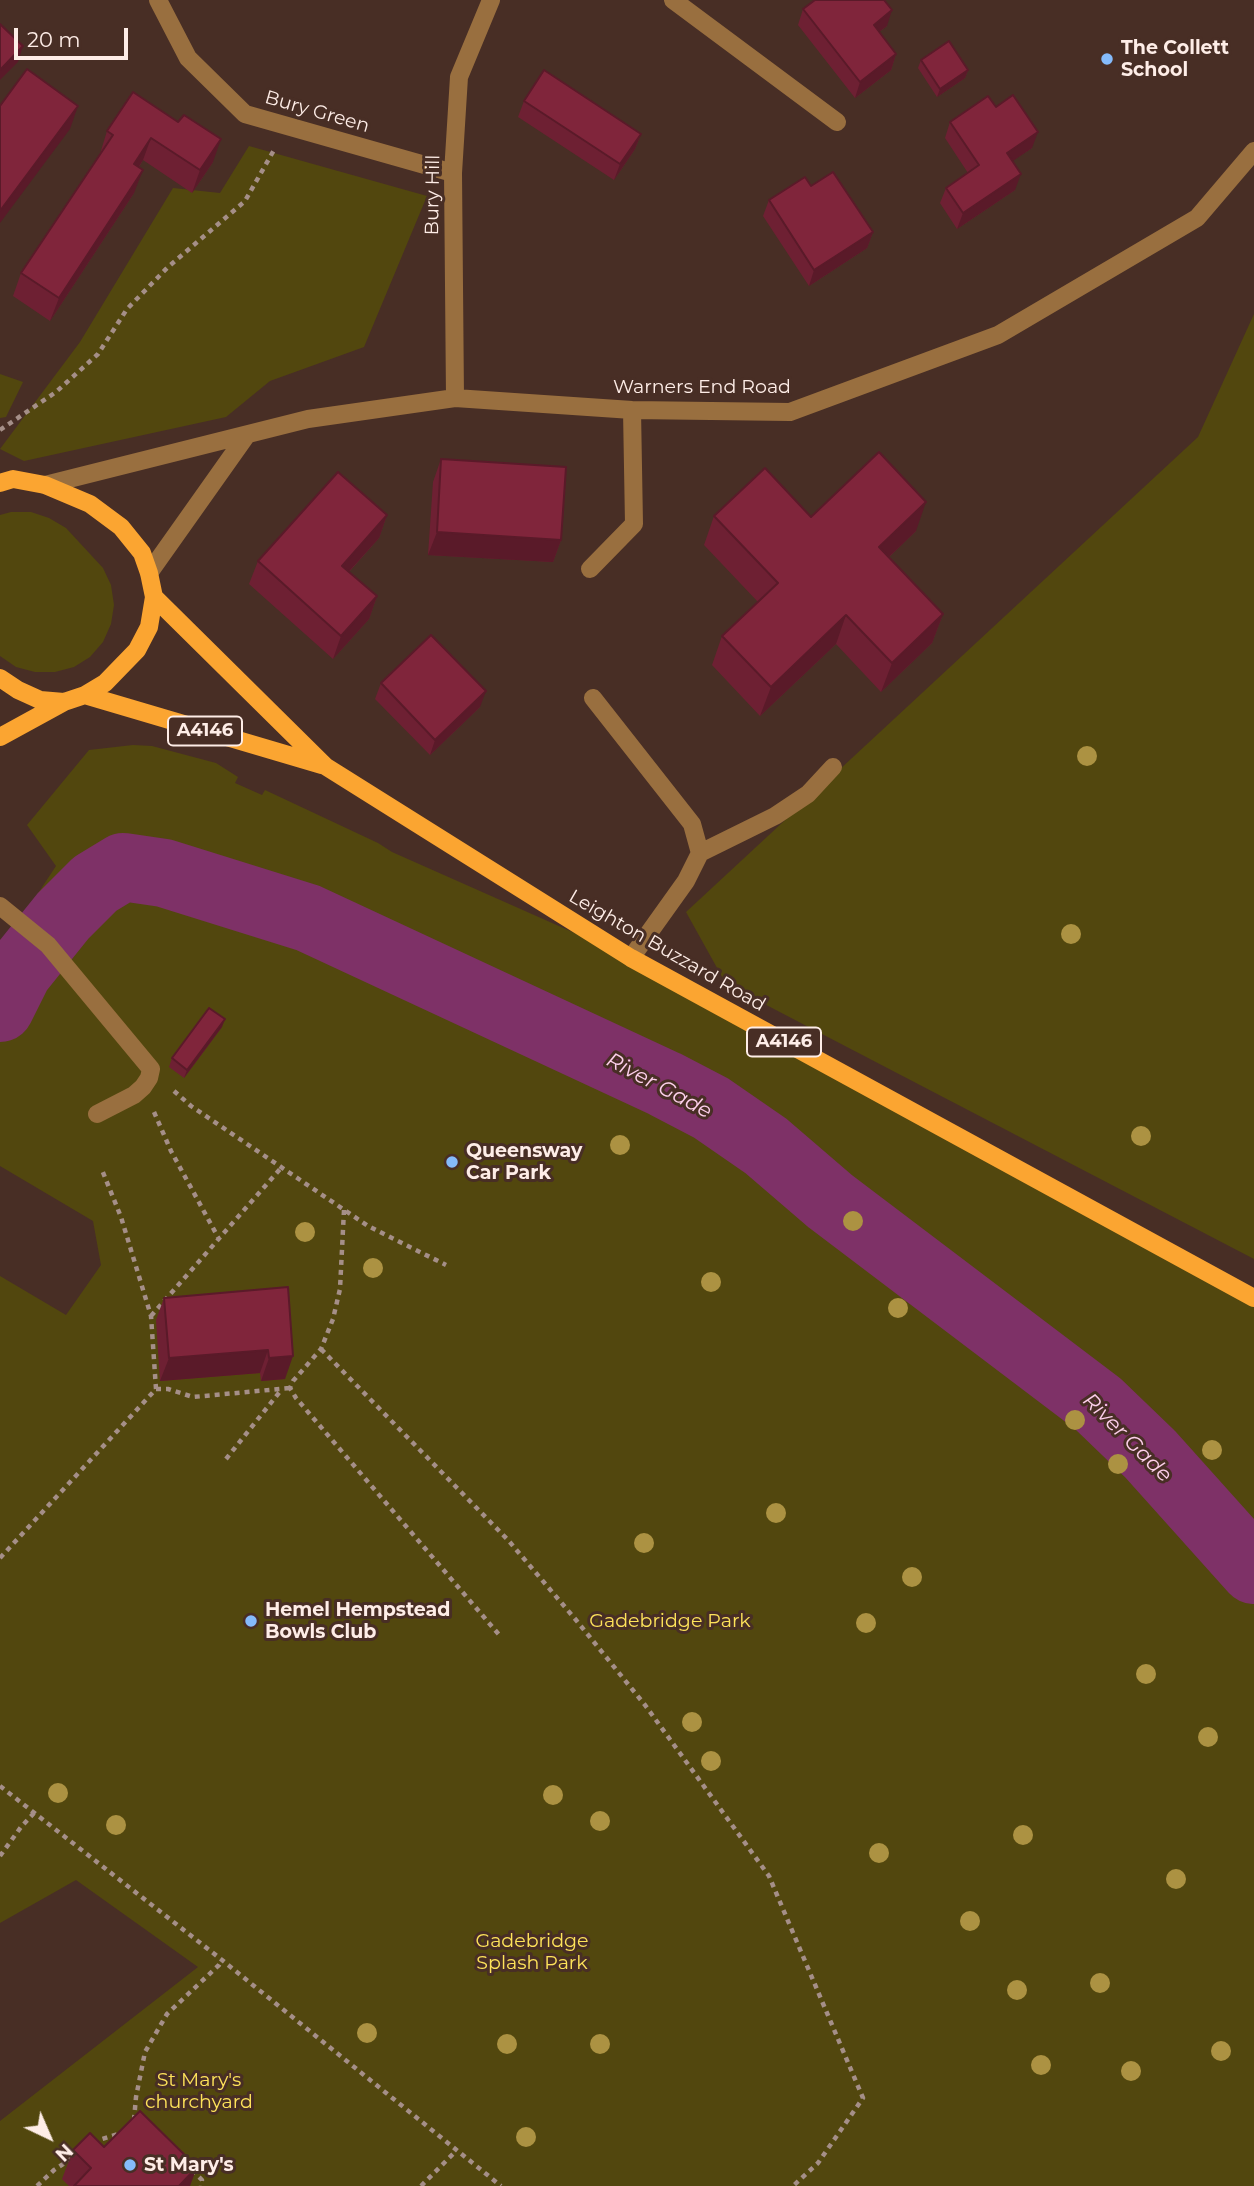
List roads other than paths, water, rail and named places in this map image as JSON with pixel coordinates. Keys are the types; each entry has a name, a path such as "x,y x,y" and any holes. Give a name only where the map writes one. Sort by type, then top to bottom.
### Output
{"main road":[{"path":"0,737 105,683 137,650 149,627 154,597 142,553 121,527 90,504 45,485 4,478"},
{"name":"Leighton Buzzard Road","path":"154,597 325,766 631,958 1254,1298"},
{"path":"0,678 40,700 64,702"},
{"name":"Leighton Buzzard Road","path":"85,695 325,766"}],"street":[{"name":"Bury Green","path":"158,0 188,58 245,114 453,173"},
{"name":"Bury Hill","path":"455,398 453,173 459,77 491,0"},
{"path":"674,0 837,122"},
{"name":"Warners End Road","path":"45,485 308,419 455,398 632,410 790,412 998,335 1197,218 1254,151"},
{"path":"590,569 635,524 632,410"},
{"path":"149,573 246,436"},
{"path":"593,698 692,824 700,853"},
{"path":"631,958 686,881 700,853 775,816 807,794 833,767"},
{"path":"0,906 48,945 151,1069 149,1078 135,1095 97,1114"}],"waterway":[{"name":"River Gade","path":"0,1008 18,972 63,916 95,884 123,867 164,873 308,918 711,1108 766,1146 830,1201 1098,1404 1150,1454 1254,1570"}],"place":[{"name":"The Collett School","path":"1107,59"},
{"name":"Queensway Car Park","path":"452,1162"},
{"name":"Hemel Hempstead Bowls Club","path":"251,1621"},
{"name":"St Mary's","path":"130,2165"}],"park label":[{"name":"Gadebridge Park","path":"670,1621"},
{"name":"Gadebridge Splash Park","path":"532,1952"},
{"name":"St Mary's churchyard","path":"199,2091"}]}
